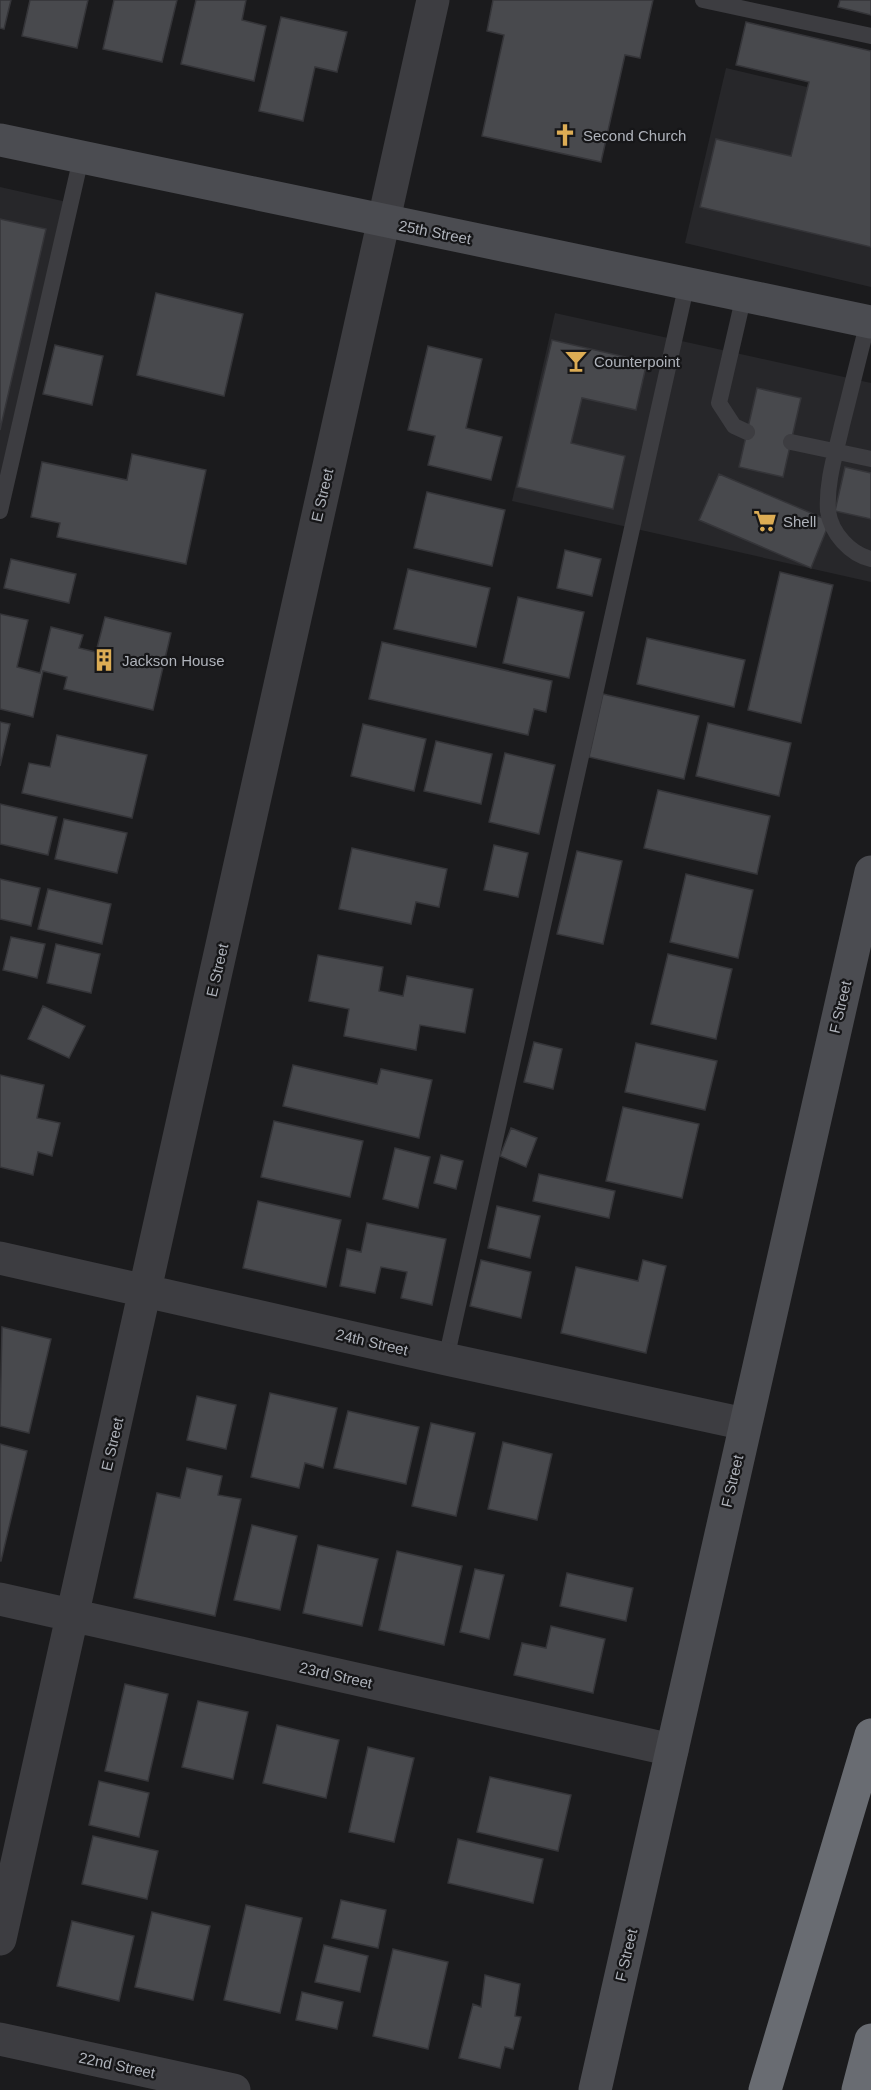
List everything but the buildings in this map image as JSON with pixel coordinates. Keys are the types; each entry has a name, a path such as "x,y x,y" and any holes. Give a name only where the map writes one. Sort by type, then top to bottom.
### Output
{"highway":[{"path":"765,2090 871,1735"},
{"path":"858,2090 871,2040"}],"main road":[{"name":"25th Street","path":"0,140 870,322"},
{"name":"F Street","path":"595,2090 871,872"}],"street":[{"name":"E Street","path":"0,1940 433,0"},
{"name":"24th Street","path":"0,1258 745,1424"},
{"name":"23rd Street","path":"0,1599 672,1750"},
{"name":"22nd Street","path":"0,2039 234,2090"}],"lane":[{"path":"703,0 871,36"},
{"path":"0,511 81,158"},
{"path":"446,1359 687,283"},
{"path":"744,295 719,404 734,426 747,432"},
{"path":"870,322 830,477 828,512 849,549 859,556 871,559"},
{"path":"791,442 871,459"}],"shaded area":[{"path":"726,68 807,87 810,75 871,87 871,287 685,243"},
{"path":"0,187 67,202 0,491"},
{"path":"555,313 871,383 871,582 512,501"}],"place":[{"name":"Second Church","path":"565,135"},
{"name":"Counterpoint","path":"576,361"},
{"name":"Shell","path":"765,521"},
{"name":"Jackson House","path":"104,660"}]}
